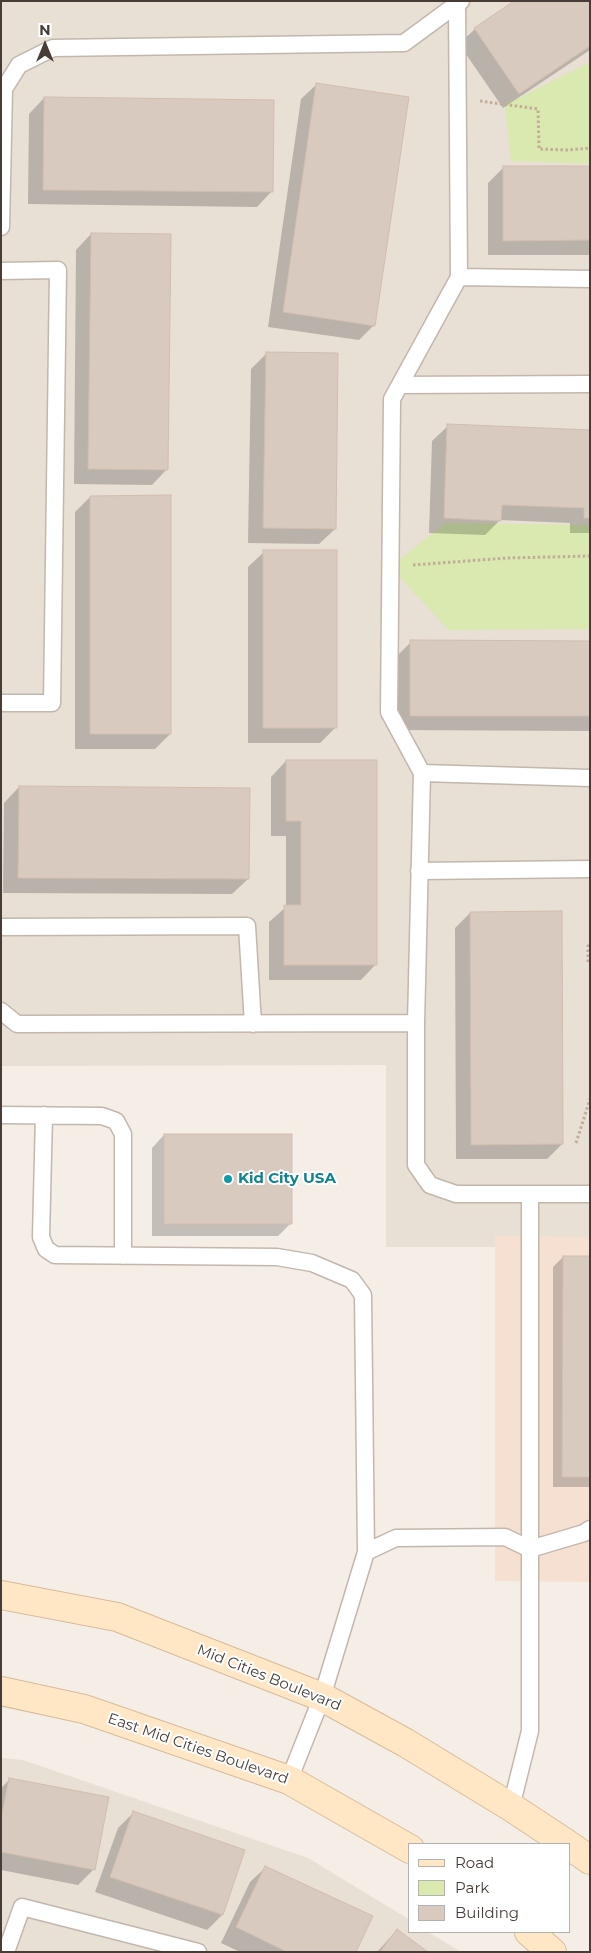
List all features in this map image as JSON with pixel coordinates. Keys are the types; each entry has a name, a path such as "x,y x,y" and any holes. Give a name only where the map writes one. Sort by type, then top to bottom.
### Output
{"main road":[{"name":"Mid Cities Boulevard","path":"1,1595 117,1617 322,1697 406,1743 511,1807 565,1843"},
{"name":"East Mid Cities Boulevard","path":"1,1691 84,1709 289,1780 408,1848"},
{"path":"571,1847 590,1860"},
{"path":"530,1933 552,1952"}],"lane":[{"path":"459,3 457,98 458,277 392,399 389,712 422,773 416,1023 416,1164 430,1184 456,1194 590,1194"},
{"path":"1,226 4,89 18,65 53,48 404,43 459,3"},
{"path":"1,271 58,270 52,703 1,703"},
{"path":"458,277 590,279"},
{"path":"400,384 590,384"},
{"path":"1,711 1,718"},
{"path":"422,773 590,778"},
{"path":"419,871 590,869"},
{"path":"1,927 247,926 253,1024"},
{"path":"1,1011 17,1024 416,1023"},
{"path":"1,1115 102,1116 116,1121 123,1134 123,1256"},
{"path":"44,1115 41,1236 46,1249 55,1255 277,1257 312,1263 352,1280 363,1295 366,1552 322,1697 289,1780"},
{"path":"511,1807 530,1732 530,1194"},
{"path":"366,1552 396,1538 505,1537 530,1548 584,1533 590,1529"},
{"path":"6,1952 22,1907 198,1952"}],"path":[{"path":"457,98 538,109 539,149 568,150 590,148"},
{"path":"390,566 507,558 590,556"},
{"path":"588,962 588,946 590,944"},
{"path":"576,1143 590,1099"}],"shaded area":[{"path":"1,1 590,1 590,1247 386,1247 386,1065 1,1066"},
{"path":"495,1236 590,1237 590,1582 495,1581"},
{"path":"1,1758 23,1760 308,1858 408,1919 408,1933 430,1933 461,1952 1,1952"}],"green space":[{"path":"590,62 590,164 511,161 505,105"},
{"path":"446,523 590,525 590,629 449,630 390,567"}],"building":[{"path":"514,1 590,1 590,46 519,94 474,28"},
{"path":"316,83 409,97 375,326 283,312"},
{"path":"44,97 274,100 273,192 43,190"},
{"path":"503,166 590,166 590,240 503,241"},
{"path":"91,233 171,234 168,470 88,469"},
{"path":"266,352 338,353 336,529 263,528"},
{"path":"447,424 590,430 590,518 584,518 584,508 502,505 501,521 444,518"},
{"path":"171,495 171,734 90,734 90,496"},
{"path":"263,550 337,550 337,728 263,728"},
{"path":"410,640 590,641 590,716 410,716"},
{"path":"286,760 377,760 377,965 284,965 284,905 301,905 301,821 286,821"},
{"path":"19,786 250,788 249,879 18,878"},
{"path":"562,911 563,1144 471,1145 470,912"},
{"name":"Kid City USA","path":"164,1134 292,1134 292,1224 164,1224"},
{"path":"563,1256 590,1256 590,1477 562,1477"},
{"path":"9,1778 109,1797 95,1870 1,1852 1,1819"},
{"path":"133,1811 245,1850 223,1915 110,1877"},
{"path":"265,1866 373,1916 356,1952 287,1952 236,1927"},
{"path":"397,1929 428,1952 380,1952"}],"place":[{"name":"Kid City USA","path":"228,1179"}]}
